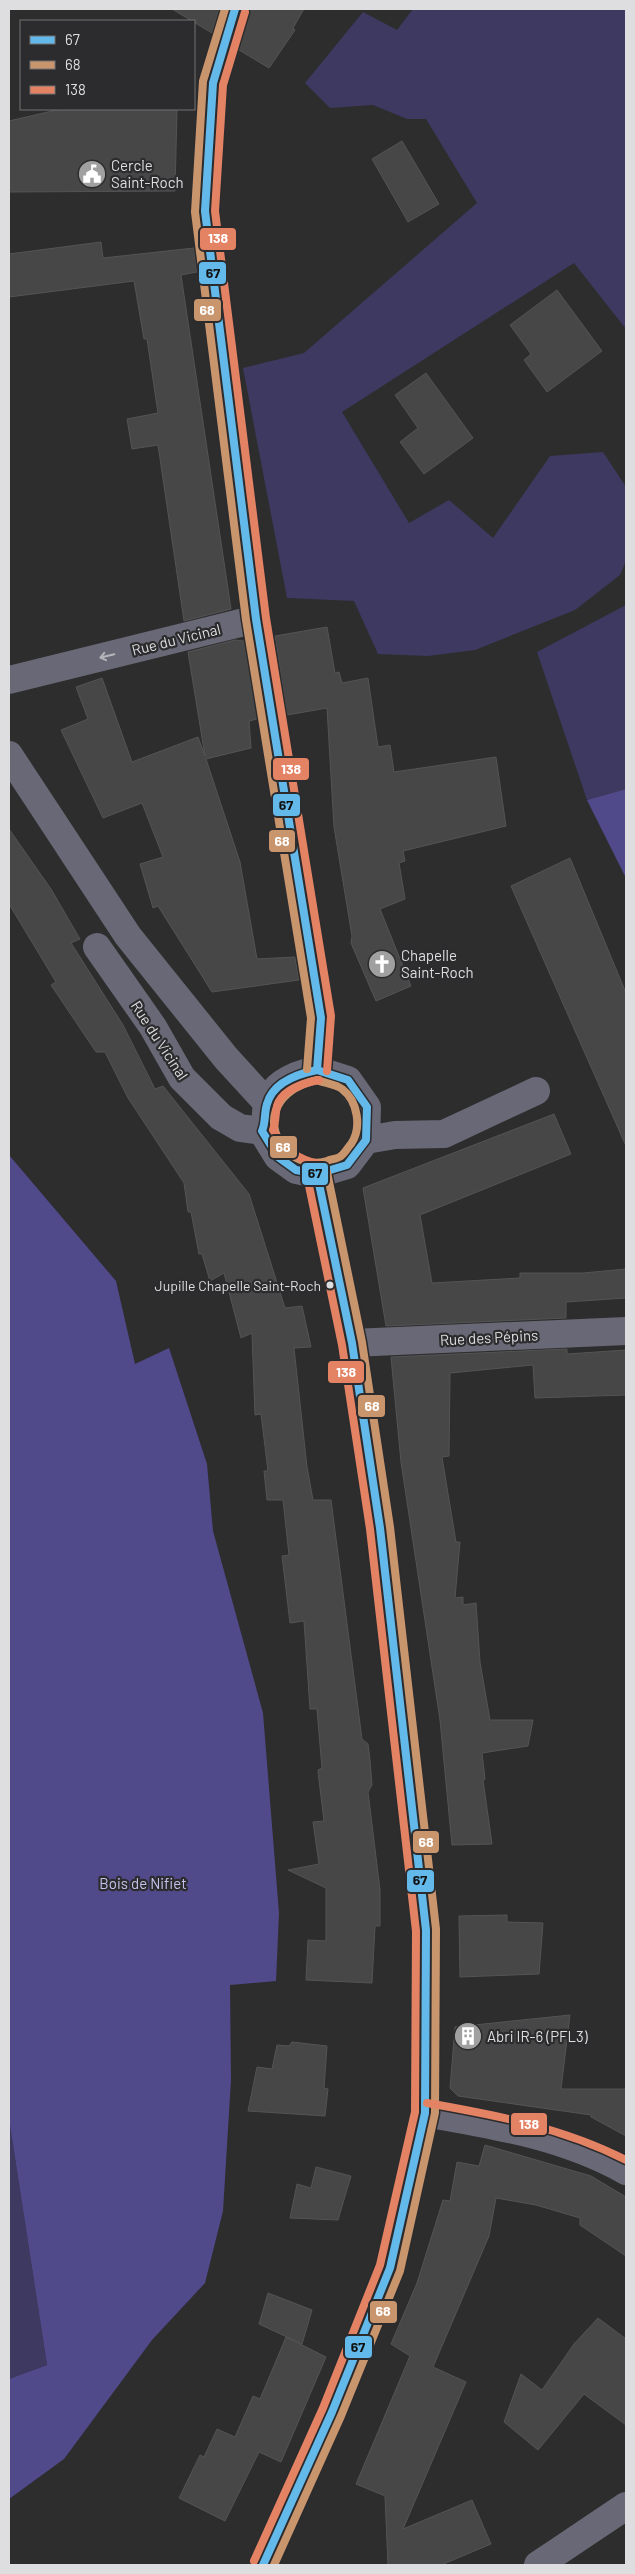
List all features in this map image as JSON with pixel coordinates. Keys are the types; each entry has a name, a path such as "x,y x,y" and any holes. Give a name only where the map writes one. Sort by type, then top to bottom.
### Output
{"street":[{"path":"235,9 213,83 204,211 256,619 322,1018 317,1070"},
{"name":"Rue du Vicinal","path":"9,680 256,619"},
{"path":"9,755 128,936 226,1058 268,1104"},
{"name":"Rue du Vicinal","path":"97,947 153,1027 182,1078 221,1117 240,1128 262,1131"},
{"path":"317,1070 348,1080 367,1107 366,1140 347,1165 317,1174 296,1170 278,1157 262,1131 265,1126 268,1104 275,1091 294,1075 317,1070"},
{"path":"366,1140 395,1135 444,1134 536,1091"},
{"path":"263,2565 332,2412 390,2268 425,2113 426,1930 380,1528 352,1344 317,1174"},
{"name":"Rue des Pépins","path":"352,1344 626,1331"},
{"path":"425,2113 540,2135 610,2162 626,2171"},
{"path":"538,2565 626,2506"}],"shaded area":[{"path":"413,9 626,9 626,329 574,263 342,412 409,523 449,500 493,538 550,456 603,452 626,487 626,561 620,575 575,610 475,650 428,656 378,654 354,601 287,598 243,368 304,353 477,203 426,119 407,119 373,105 330,108 305,83 363,12 397,30"},
{"path":"626,605 626,789 587,800 537,652"},
{"path":"9,2119 47,2365 9,2379"}],"green space":[{"path":"626,789 626,878 587,800"},
{"name":"Bois de Nifiet","path":"9,1155 116,1281 135,1364 169,1348 207,1464 213,1531 263,1713 279,1913 276,1981 230,1985 231,2080 223,2211 205,2283 152,2340 64,2459 9,2499 9,2379 47,2365 9,2119"}],"building":[{"path":"172,9 219,9 212,33 195,23 195,20 190,20"},
{"path":"250,9 304,9 293,28 295,30 269,68 239,50"},
{"path":"57,110 177,110 175,191 9,192 9,121"},
{"path":"402,141 439,204 408,222 372,159"},
{"path":"101,242 103,258 194,248 197,272 181,275 231,609 184,621 158,445 132,449 127,419 158,413 147,339 144,339 134,281 9,297 9,254"},
{"path":"557,290 602,351 547,392 524,360 531,354 510,325"},
{"path":"426,373 473,438 424,474 400,442 418,428 395,395"},
{"path":"327,627 335,673 339,672 342,683 368,678 378,747 390,745 394,772 496,757 506,826 403,851 405,861 399,863 405,899 380,909 411,986 376,1001 351,943 352,936 334,827 327,708 287,715 275,636"},
{"path":"235,640 244,641 257,719 249,721 251,748 206,759 240,862 257,959 295,957 299,980 212,992 158,906 153,908 140,864 163,857 142,803 103,818 61,730 88,719 76,687 102,678 132,762 198,737 205,756 188,652"},
{"path":"9,829 51,889 80,939 71,943 123,1025 155,1089 163,1086 249,1194 285,1308 302,1306 311,1347 294,1348 307,1467 313,1500 331,1500 362,1739 368,1744 370,1760 372,1785 368,1792 380,1890 380,1926 375,1926 372,1983 306,1980 308,1940 326,1941 326,1888 288,1870 319,1864 313,1822 324,1821 318,1770 322,1768 317,1709 310,1709 304,1621 290,1623 282,1556 289,1555 283,1500 267,1500 264,1471 268,1471 261,1414 255,1415 252,1333 241,1338 224,1273 210,1281 202,1254 199,1254 191,1212 188,1212 184,1183 128,1098 105,1052 96,1052 51,985 56,982 9,904"},
{"path":"570,858 626,993 626,1146 511,886"},
{"path":"554,1114 571,1154 420,1215 432,1283 520,1278 520,1273 583,1273 626,1269 626,1298 566,1302 566,1318 386,1326 363,1188"},
{"path":"567,1349 567,1354 626,1350 626,1395 535,1398 533,1365 450,1373 449,1456 442,1457 456,1542 460,1542 455,1598 463,1597 463,1605 476,1603 480,1662 490,1720 533,1720 528,1746 482,1753 485,1779 483,1780 492,1844 452,1845 440,1720 401,1462 391,1357"},
{"path":"507,1915 507,1922 543,1923 539,1974 460,1977 459,1916"},
{"path":"570,2015 561,2089 626,2089 626,2136 591,2117 591,2115 458,2096 450,2088 455,2027"},
{"path":"292,2042 327,2046 324,2088 328,2089 325,2116 248,2111 257,2067 272,2069 277,2045 289,2046"},
{"path":"485,2145 591,2176 626,2197 626,2256 580,2225 580,2218 536,2205 496,2198 489,2236 433,2367 466,2382 403,2529 472,2500 491,2544 441,2565 388,2565 385,2496 356,2484 410,2356 391,2344 417,2283 443,2200 450,2201 457,2162 479,2166"},
{"path":"316,2167 351,2176 338,2220 290,2218 297,2184 311,2188"},
{"path":"268,2293 312,2310 302,2344 259,2324"},
{"path":"598,2318 626,2339 626,2425 584,2394 538,2450 504,2422 521,2374 542,2390 574,2344"},
{"path":"286,2337 326,2357 281,2462 259,2452 225,2521 179,2498 200,2455 204,2457 217,2429 235,2437 253,2396 260,2399"}],"transit line":[{"name":"68","path":"225,9 203,81 195,212 246,620 311,1018 307,1069"},
{"name":"67","path":"235,9 213,83 205,211 256,619 321,1018 317,1070"},
{"name":"138","path":"245,12 223,85 215,211 266,618 331,1016 327,1071"},
{"name":"67","path":"317,1070 348,1080 367,1107 366,1140 347,1165 317,1174 296,1170 278,1157 262,1131 267,1104 275,1090 287,1080 317,1070"},
{"name":"68","path":"317,1080 337,1086 347,1094 355,1107 357,1123 354,1138 340,1157 327,1161 309,1162 294,1157 282,1146 276,1132 274,1117 280,1102 294,1089 317,1080"},
{"name":"138","path":"319,1080 300,1085 284,1095 277,1106 273,1130 292,1153 319,1164"},
{"name":"68","path":"274,2565 341,2416 400,2271 435,2113 436,1929 390,1527 362,1342 327,1172"},
{"name":"67","path":"263,2565 332,2412 390,2268 425,2113 426,1930 380,1528 352,1343 317,1174"},
{"name":"138","path":"254,2561 323,2408 380,2265 415,2112 416,1931 370,1529 342,1345 307,1176"},
{"name":"138","path":"427,2103 478,2112 554,2131 578,2139 626,2160"}],"place":[{"name":"Cercle Saint-Roch","path":"92,174"},
{"name":"Chapelle Saint-Roch","path":"382,964"},
{"name":"Jupille Chapelle Saint-Roch","path":"330,1285"},
{"name":"Abri IR-6 (PFL3)","path":"468,2036"}]}
